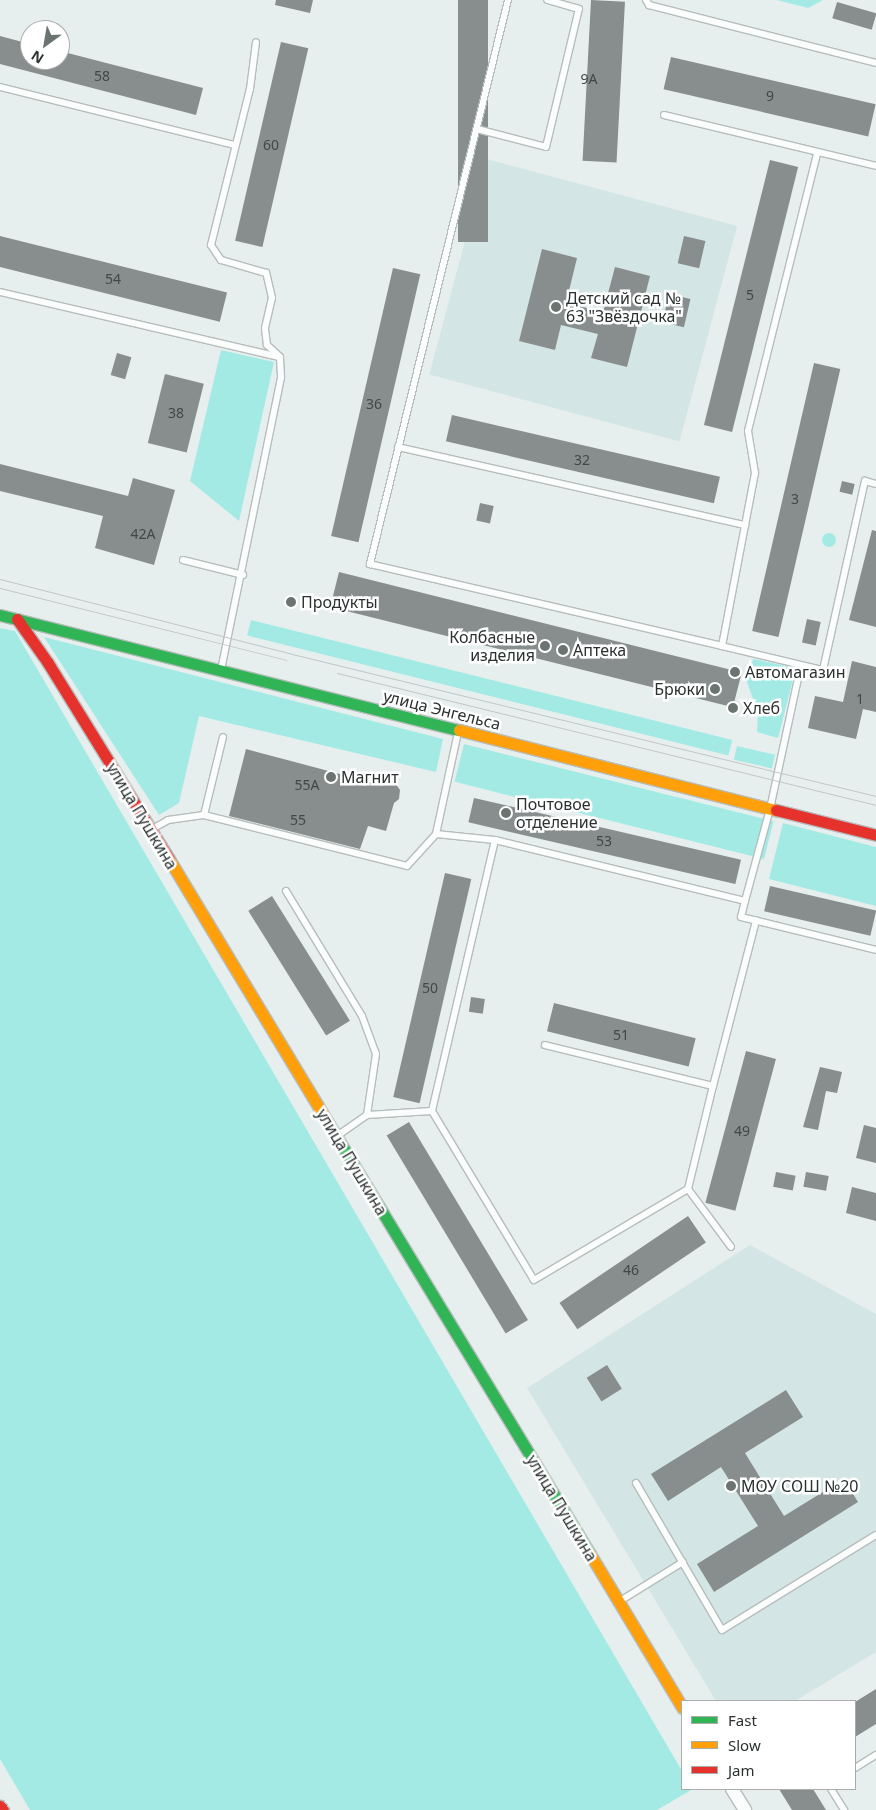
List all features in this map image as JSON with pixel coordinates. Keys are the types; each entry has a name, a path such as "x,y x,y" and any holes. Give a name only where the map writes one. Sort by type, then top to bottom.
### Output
{"street":[{"name":"улица Энгельса","path":"0,615 876,835"},
{"name":"улица Пушкина","path":"17,620 48,663 151,830 681,1705"},
{"path":"733,1790 745,1810"},
{"path":"0,1806 2,1810"}],"lane":[{"path":"508,0 370,564 823,670 865,481 876,484"},
{"path":"477,130 546,148 579,9 548,0"},
{"path":"646,0 649,6 876,63"},
{"path":"221,672 243,575 281,378 280,357 267,345 265,328 272,298 266,273 222,260 211,245 234,145 250,89 256,42"},
{"path":"0,87 234,145"},
{"path":"664,115 817,154 876,166"},
{"path":"722,646 754,473 748,431 817,154"},
{"path":"0,292 280,357"},
{"path":"398,447 745,525"},
{"path":"183,560 243,575"},
{"path":"801,665 770,808 741,917 876,950"},
{"path":"151,830 168,820 204,815 407,866 436,834 458,731"},
{"path":"204,815 223,737"},
{"path":"436,834 495,840 745,901"},
{"path":"495,840 432,1110 534,1280 688,1189 756,921"},
{"path":"286,891 362,1016 376,1054 367,1115"},
{"path":"545,1044 713,1086"},
{"path":"336,1136 367,1115 432,1110"},
{"path":"688,1189 731,1247"},
{"path":"636,1483 722,1630 876,1535"},
{"path":"618,1602 683,1562"},
{"path":"856,1767 876,1755"},
{"path":"832,1790 844,1810"}],"shaded area":[{"path":"777,0 823,0 808,8"},
{"path":"487,159 737,226 679,441 429,374"},
{"path":"221,350 274,362 239,521 190,481"},
{"path":"826,533 832,533 836,540 832,547 826,547 822,543 822,537"},
{"path":"251,620 732,740 728,756 247,636"},
{"path":"0,628 15,631 681,1769 681,1790 691,1790 657,1810 30,1810 0,1759"},
{"path":"44,637 443,739 436,772 199,716 179,803 159,815"},
{"path":"753,659 796,668 778,738 757,732 758,713 747,682"},
{"path":"464,744 774,821 764,859 455,782"},
{"path":"737,746 775,755 772,768 734,760"},
{"path":"783,823 876,847 876,906 769,879"},
{"name":"МОУ СОШ №20","path":"750,1245 876,1314 876,1652 797,1700 715,1700 527,1388"}],"building":[{"path":"276,0 313,0 310,13 275,5"},
{"path":"458,0 488,0 488,242 458,242"},
{"path":"591,0 625,2 617,163 583,161"},
{"path":"837,2 876,13 872,30 832,18"},
{"path":"0,36 20,41 20,69 0,64"},
{"path":"281,42 308,48 262,247 235,241"},
{"path":"70,54 203,88 196,115 23,70 70,70"},
{"path":"671,57 876,104 868,136 664,89"},
{"path":"770,160 798,167 732,432 704,425"},
{"path":"0,236 227,293 220,322 0,267"},
{"path":"684,236 705,241 699,268 678,263"},
{"name":"Детский сад № 63 \"Звёздочка\"","path":"542,249 577,258 566,303 603,312 615,267 650,276 627,367 591,358 598,334 561,325 555,350 519,341"},
{"path":"393,268 420,274 358,542 331,536"},
{"path":"669,294 690,299 684,327 662,322"},
{"path":"117,353 131,357 125,379 111,375"},
{"path":"814,363 840,369 778,637 752,631"},
{"path":"165,374 204,384 187,453 148,443"},
{"path":"452,415 720,477 714,503 446,441"},
{"path":"0,464 128,496 133,478 175,490 154,565 95,548 103,516 0,491"},
{"path":"842,481 855,484 852,495 840,492"},
{"path":"480,503 494,506 490,524 476,521"},
{"path":"872,530 876,531 876,627 849,620"},
{"path":"339,572 742,672 733,707 330,607"},
{"path":"807,619 821,622 816,645 802,642"},
{"path":"852,661 876,667 876,712 863,709 856,739 808,728 815,696 843,702"},
{"path":"246,749 381,785 388,781 395,783 400,790 399,799 394,803 386,831 368,826 360,849 229,816"},
{"path":"474,798 741,860 735,884 468,822"},
{"path":"445,873 471,879 420,1103 393,1097"},
{"path":"770,886 876,910 870,936 764,911"},
{"path":"272,896 350,1021 326,1036 248,911"},
{"path":"471,997 485,999 483,1014 469,1012"},
{"path":"554,1003 696,1038 689,1066 547,1031"},
{"path":"746,1051 776,1059 735,1211 705,1203"},
{"path":"820,1067 842,1072 837,1093 826,1091 818,1130 803,1127"},
{"path":"409,1122 528,1320 506,1333 387,1135"},
{"path":"864,1125 876,1128 876,1163 856,1158"},
{"path":"776,1172 796,1176 793,1191 773,1187"},
{"path":"806,1172 829,1176 826,1191 803,1187"},
{"path":"852,1187 876,1193 876,1221 846,1213"},
{"path":"688,1216 706,1243 577,1329 559,1303"},
{"path":"607,1365 622,1389 601,1401 587,1378"},
{"path":"786,1390 803,1417 745,1453 784,1516 844,1479 858,1502 714,1592 697,1564 758,1526 721,1467 668,1501 651,1474"},
{"path":"876,1689 876,1724 856,1736 856,1701"},
{"path":"780,1790 814,1790 826,1810 792,1810"}],"tram line":[{"path":"0,579 292,654 876,796"},
{"path":"0,588 286,660"},
{"path":"337,673 876,805"}],"traffic: fast":[{"path":"0,615 459,730"},
{"path":"324,1116 590,1554"}],"traffic: slow":[{"path":"459,730 776,810"},
{"path":"169,859 324,1116"},
{"path":"590,1554 681,1705"}],"traffic: jam":[{"path":"17,619 48,663 169,859"},
{"path":"776,810 876,835"},
{"path":"0,1806 3,1810"}],"place":[{"name":"Детский сад № 63 \"Звёздочка\"","path":"556,307"},
{"name":"Продукты","path":"291,602"},
{"name":"Колбасные изделия","path":"545,646"},
{"name":"Аптека","path":"563,650"},
{"name":"Автомагазин","path":"735,672"},
{"name":"Брюки","path":"715,689"},
{"name":"Хлеб","path":"733,708"},
{"name":"Магнит","path":"331,777"},
{"name":"Почтовое отделение","path":"506,813"},
{"name":"МОУ СОШ №20","path":"731,1486"}]}
